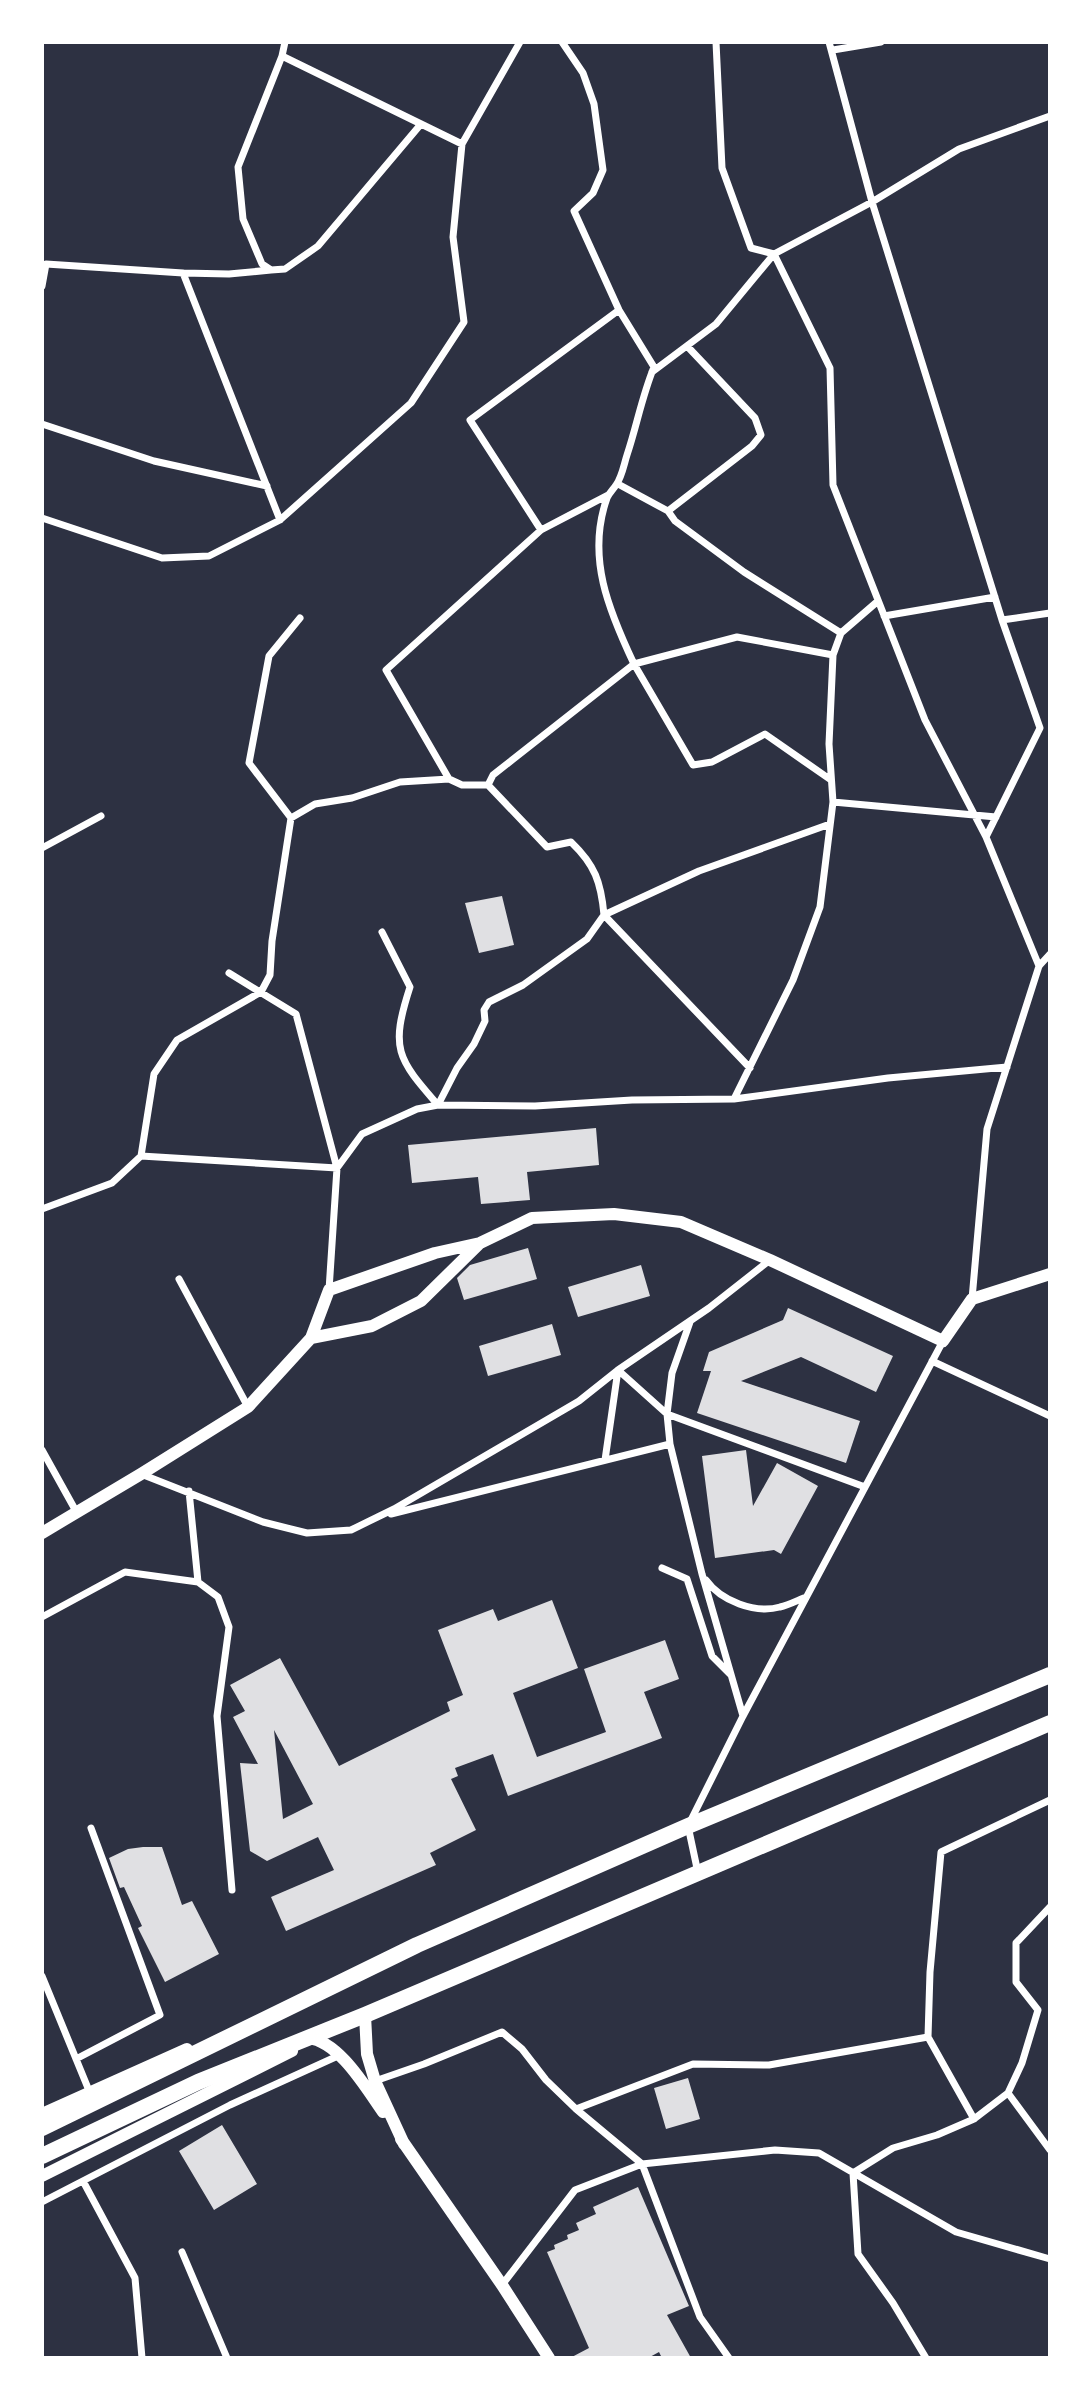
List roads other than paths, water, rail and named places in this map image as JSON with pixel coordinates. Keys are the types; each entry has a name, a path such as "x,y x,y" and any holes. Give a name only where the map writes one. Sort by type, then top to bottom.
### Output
{"highway":[{"path":"42,2128 417,1945 688,1826 1050,1675"},
{"path":"42,2156 198,2082 313,2038 1050,1723"}],"street":[{"path":"271,270 262,264 243,219 238,167 282,56 285,42"},
{"path":"42,518 162,558 209,556 280,520 411,403 464,323 453,237 462,144 520,42"},
{"path":"449,779 387,670 541,530 608,495 618,484 639,408 654,367 619,310 574,211 593,193 603,170 594,104 583,73 562,42"},
{"path":"716,42 722,168 751,248 774,254 830,368 833,485 925,720 986,837 1039,966"},
{"path":"881,42 831,46 872,202 1002,621 1040,728 986,837"},
{"path":"282,56 462,144"},
{"path":"652,372 716,324 774,254 872,202 960,149 1050,116"},
{"path":"42,286 46,264 229,274 285,269 318,246 421,124"},
{"path":"183,273 280,520"},
{"path":"541,530 470,420 619,310"},
{"path":"668,511 752,446 761,435 755,418 687,346"},
{"path":"42,424 154,461 267,486"},
{"path":"618,484 668,511 675,521 744,572 841,633"},
{"path":"608,495 599,528 597,553 608,606 634,664 693,765 712,762 765,734 831,780"},
{"path":"884,616 995,597"},
{"path":"734,1100 793,980 820,907 832,802 829,744 833,655 841,633 878,601"},
{"path":"1002,621 1050,614"},
{"path":"42,1209 112,1183 141,1156 154,1074 177,1040 261,992 270,975 272,942 291,818 248,763 269,656 300,618"},
{"path":"488,785 493,775 634,664 737,637 833,655"},
{"path":"291,818 315,804 352,798 400,782 449,779 462,785 488,785 547,847 572,842 582,852 594,868 603,899 604,915 750,1068"},
{"path":"832,802 996,817"},
{"path":"42,848 102,816"},
{"path":"438,1105 457,1068 474,1044 485,1021 484,1010 489,1002 523,985 587,939 604,915 699,871 830,824"},
{"path":"382,932 410,987 398,1037 403,1062 438,1105"},
{"path":"698,1873 688,1826 743,1716 932,1361 972,1299 988,1129 1039,966 1050,955"},
{"path":"42,1533 248,1407 311,1338 329,1290 337,1168 296,1014 229,973"},
{"path":"337,1168 362,1134 417,1109 438,1105 535,1106 632,1100 734,1100 888,1078 1007,1066"},
{"path":"141,1156 337,1168"},
{"path":"329,1290 435,1253 481,1243 532,1218 614,1214 681,1222 770,1260 943,1341"},
{"path":"311,1338 372,1326 421,1301 481,1243"},
{"path":"142,1474 263,1522 307,1533 351,1530 377,1518 579,1401 770,1260"},
{"path":"972,1299 1050,1274"},
{"path":"179,1279 248,1407"},
{"path":"690,1321 672,1373 667,1414 670,1444 702,1574 743,1716"},
{"path":"932,1361 1050,1416"},
{"path":"618,1370 667,1414 865,1487"},
{"path":"605,1460 618,1370"},
{"path":"377,1518 670,1444"},
{"path":"42,1450 77,1513"},
{"path":"189,1491 198,1582"},
{"path":"662,1568 687,1579 712,1656 731,1675"},
{"path":"42,1617 125,1572 198,1582 218,1597 229,1627 217,1716 232,1891"},
{"path":"702,1574 711,1587 729,1600 756,1608 778,1608 807,1597"},
{"path":"974,2119 928,2037 929,1972 941,1852 1050,1800"},
{"path":"76,2059 160,2015 91,1828"},
{"path":"853,2173 893,2148 937,2135 974,2119 1008,2093 1022,2063 1038,2010 1016,1982 1017,1943 1050,1907"},
{"path":"42,2114 417,1945"},
{"path":"42,1976 90,2093"},
{"path":"365,2015 367,2054 375,2081 404,2144"},
{"path":"375,2081 502,2032 522,2049 546,2080 576,2109 642,2164 700,2317 729,2358"},
{"path":"576,2109 693,2064 769,2065 928,2037"},
{"path":"42,2176 313,2038 340,2055 357,2075 502,2285 548,2358"},
{"path":"42,2202 230,2105 340,2055"},
{"path":"1008,2093 1050,2150"},
{"path":"502,2285 575,2190 642,2164 775,2150 819,2152 956,2232 1050,2259"},
{"path":"853,2173 858,2254 926,2358"},
{"path":"83,2180 135,2278 142,2358"},
{"path":"183,2252 227,2358"}]}
